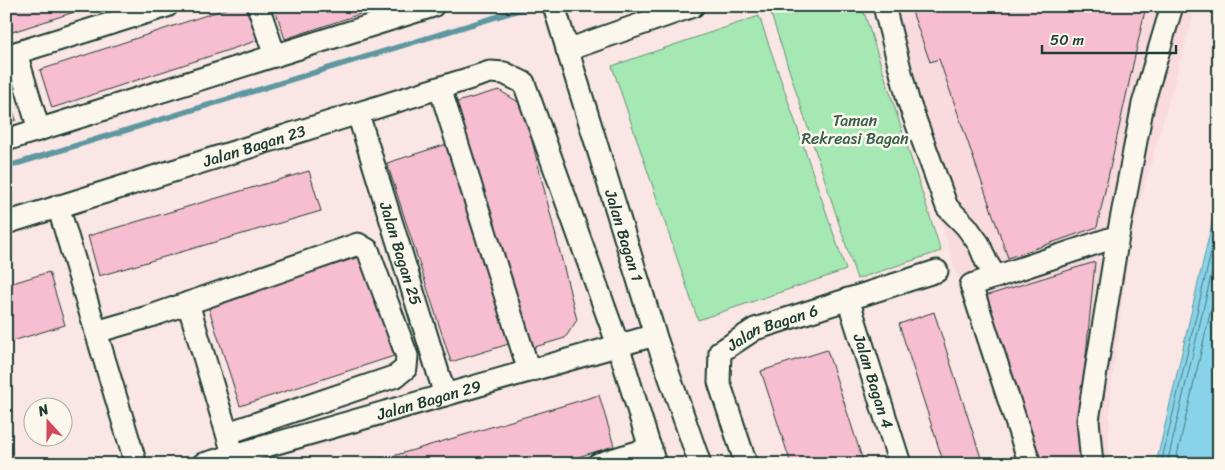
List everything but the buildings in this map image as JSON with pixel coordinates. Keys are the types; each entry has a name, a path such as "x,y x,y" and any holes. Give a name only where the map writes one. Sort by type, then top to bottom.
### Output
{"street":[{"path":"39,130 11,55 167,6"},
{"path":"258,6 275,56"},
{"path":"6,140 433,6"},
{"name":"Jalan Bagan 1","path":"554,6 655,335 700,464"},
{"path":"564,41 693,6"},
{"path":"884,6 908,100 947,207 966,226 979,244 986,261 996,277"},
{"path":"1092,464 1088,420 1118,236 1143,104 1172,6"},
{"name":"Jalan Bagan 23","path":"6,223 490,72 504,73 524,83 618,346"},
{"path":"440,88 529,371"},
{"name":"Jalan Bagan 25","path":"358,114 445,395"},
{"path":"58,206 136,464"},
{"path":"1030,464 972,285 1118,236"},
{"path":"96,332 151,316 358,244 368,250 407,356 406,368 396,376 228,433"},
{"name":"Jalan Bagan 6","path":"746,464 720,382 720,352 754,329 937,271"},
{"name":"Jalan Bagan 4","path":"848,299 900,464"},
{"path":"188,303 235,459"},
{"name":"Jalan Bagan 29","path":"203,464 235,459 445,395 655,335"},
{"path":"598,464 653,456 618,346"}],"shaded area":[{"path":"874,6 1196,6 1130,237 1111,388 1108,464 1016,464"}],"green space":[{"name":"Taman Rekreasi Bagan","path":"774,6 862,6 941,251 857,279 769,8"},
{"path":"759,16 846,270 698,320 612,66"}],"water":[{"path":"1219,205 1219,464 1156,464 1212,223"}],"waterway":[{"path":"6,167 532,6"}]}
